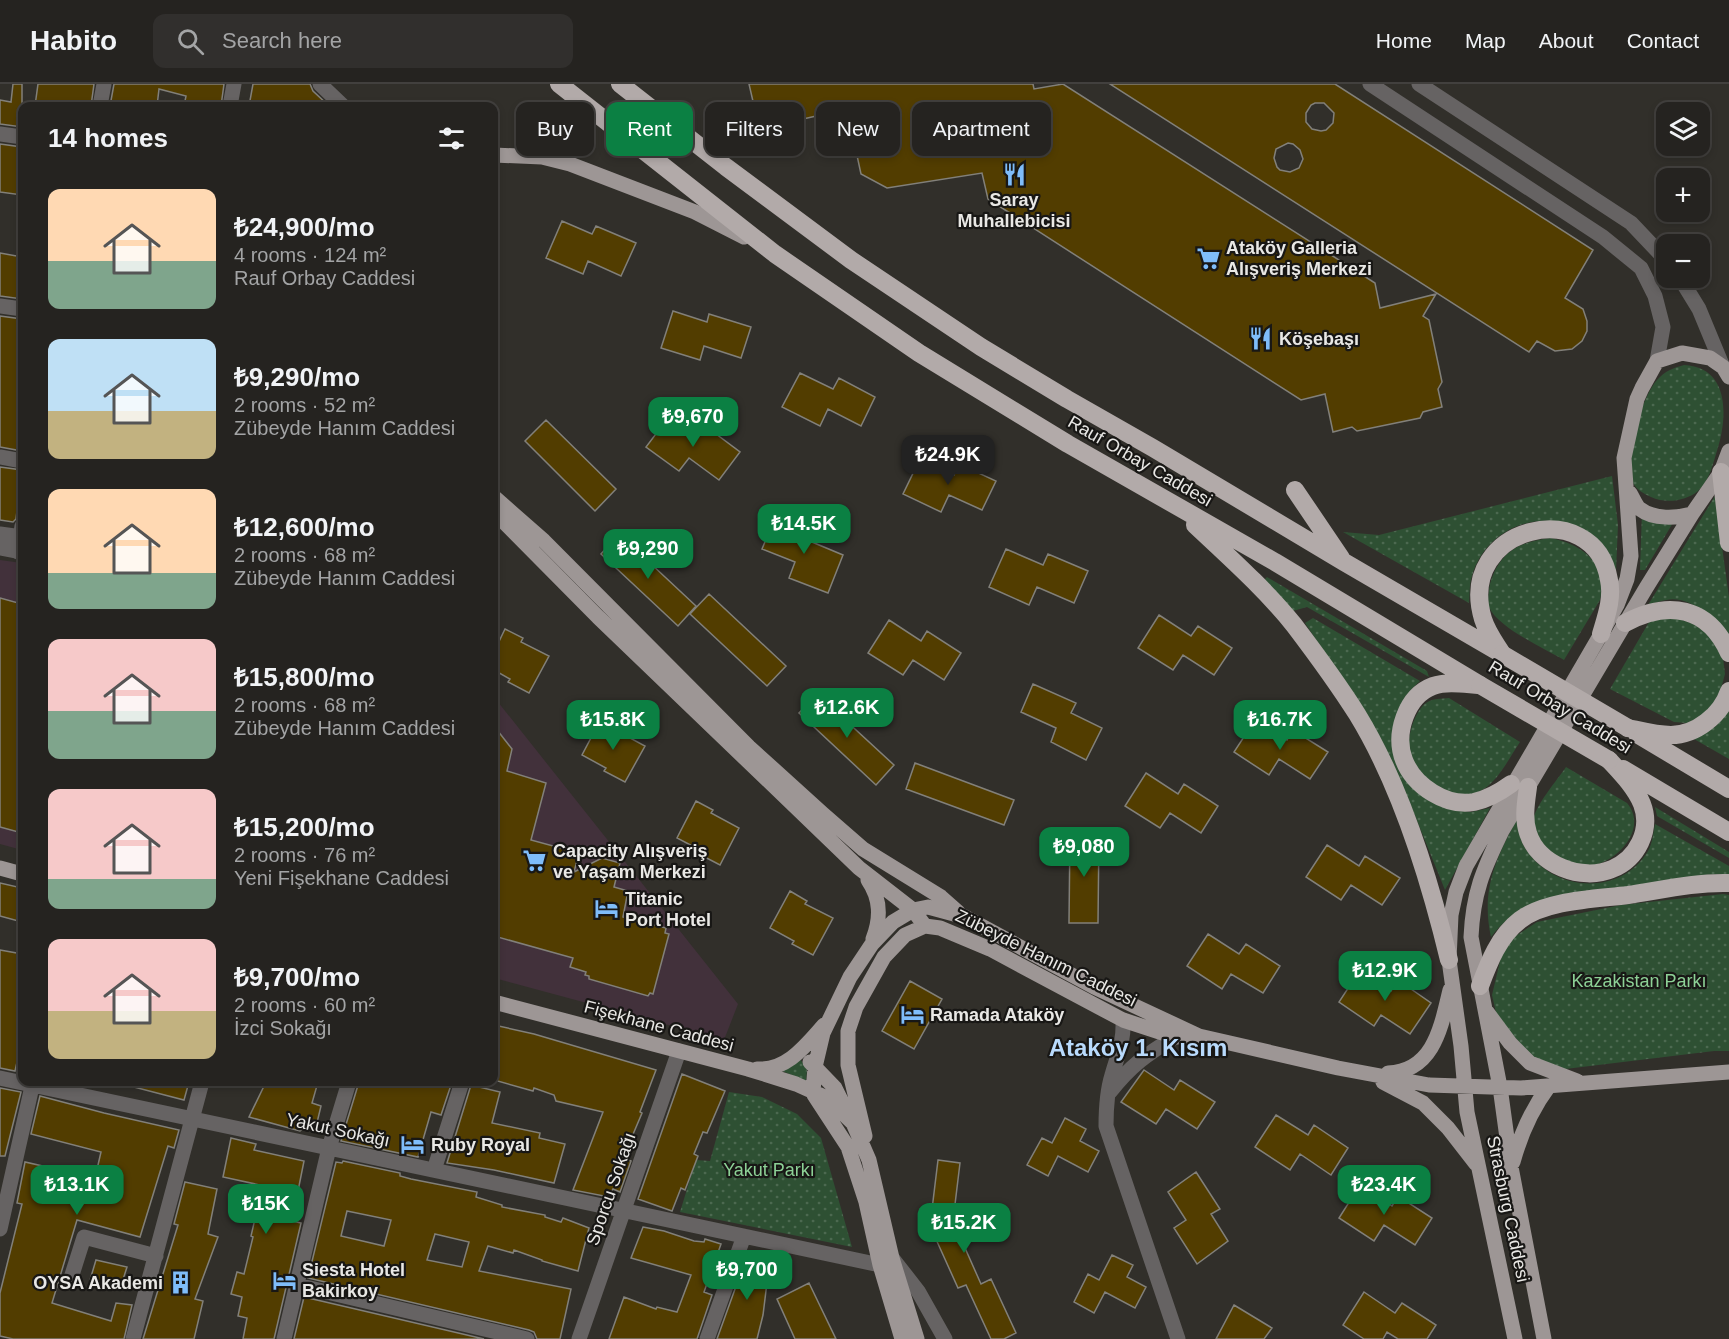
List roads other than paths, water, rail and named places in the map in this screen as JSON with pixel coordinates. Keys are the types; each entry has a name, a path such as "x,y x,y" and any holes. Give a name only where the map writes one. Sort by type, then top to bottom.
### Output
{"highway":[{"name":"Rauf Orbay Caddesi","path":"559,84 775,254 919,353 1068,444 1275,562 1729,832"},
{"name":"Rauf Orbay Caddesi","path":"620,84 851,260 915,303 1057,393 1729,789"},
{"path":"1721,472 1729,543"},
{"path":"1295,490 1344,562"},
{"path":"1171,504 1224,553 1293,624 1358,716 1392,785 1413,840 1432,894 1449,960"},
{"path":"1502,654 1483,618 1480,603 1482,575 1488,562 1503,546 1517,536 1535,530 1558,529 1582,539 1601,558 1606,566 1610,582 1610,602 1601,634"},
{"path":"1625,623 1636,617 1665,609 1685,612 1713,627 1729,653"},
{"path":"1480,685 1444,683 1432,687 1417,697 1404,718 1401,747 1404,761 1412,775 1440,798 1472,802 1520,786 1526,810 1528,834 1533,845 1546,859 1563,868 1596,874 1613,869 1634,853 1642,839 1646,821 1642,803 1609,760"},
{"path":"1628,728 1668,735 1685,733 1704,724 1714,716 1722,707 1729,691"},
{"path":"1480,986 1503,937 1522,918 1536,911 1563,904 1679,887 1729,883"}],"main road":[{"path":"498,154 542,157 599,174 695,212 775,254"},
{"path":"1520,786 1617,605 1627,579 1631,556 1624,458 1637,399 1657,361 1682,353 1710,358 1726,372"},
{"path":"1520,786 1625,623 1692,513 1721,472 1729,451"},
{"path":"1628,491 1640,509 1660,516 1677,518 1692,513"},
{"name":"Zübeyde Hanım Caddesi","path":"498,507 543,541 749,747 823,814 863,849 941,897 965,918"},
{"name":"Zübeyde Hanım Caddesi","path":"498,508 598,617 859,868"},
{"name":"Strasburg Caddesi","path":"1515,1339 1467,1112 1449,960 1451,915 1461,878 1520,786"},
{"name":"Strasburg Caddesi","path":"1520,786 1477,887 1471,936 1500,1087 1511,1167 1544,1339"},
{"path":"0,868 18,873"},
{"path":"859,868 913,910 925,926"},
{"path":"859,868 876,894 878,904 878,926 872,944"},
{"name":"Zübeyde Hanım Caddesi","path":"913,910 937,908 965,918 1110,995 1198,1036 1367,1074 1429,1084 1500,1087 1549,1086 1729,1072"},
{"path":"813,1092 815,1066 826,1023 850,977 872,944 893,922 913,910"},
{"name":"Zübeyde Hanım Caddesi","path":"869,1160 864,1126 848,1065 848,1031 855,1007 884,957 905,935 925,926 940,928 990,949 1124,1020 1175,1037 1198,1036"},
{"name":"Zübeyde Hanım Caddesi","path":"1367,1074 1398,1073 1413,1067 1424,1059 1440,1027 1452,981"},
{"path":"1104,1011 1110,995"},
{"name":"Fişekhane Caddesi","path":"498,1003 748,1069 796,1084 827,1098 853,1123 869,1160 902,1339"},
{"path":"1485,1010 1510,1043 1530,1063 1582,1083"},
{"path":"748,1069 776,1068 799,1052 826,1023"},
{"path":"799,1052 835,1088 853,1123"},
{"path":"1367,1074 1423,1103 1448,1128 1480,1171"},
{"path":"1511,1167 1520,1134 1527,1119 1549,1086"},
{"name":"Fişekhane Caddesi","path":"813,1092 848,1147 886,1261 917,1339"}],"street":[{"path":"101,102 104,84"},
{"path":"231,102 234,84"},
{"path":"320,84 339,102"},
{"path":"1370,84 1603,237 1641,268 1655,296 1663,327 1657,361"},
{"path":"1419,84 1631,223 1656,249"},
{"path":"0,134 18,136"},
{"path":"1686,288 1699,309 1726,372"},
{"path":"0,306 18,308"},
{"path":"0,457 18,460"},
{"path":"0,534 18,540"},
{"path":"0,548 18,542"},
{"path":"1124,1020 1124,1037 1108,1095 1106,1126 1178,1339"},
{"path":"1108,1095 1126,1072 1149,1053 1175,1037"},
{"name":"Sporcu Sokağı","path":"579,1339 679,1051"},
{"name":"Yakut Sokağı","path":"0,1078 18,1081"},
{"path":"0,1229 32,1086"},
{"name":"Yakut Sokağı","path":"46,1086 191,1119 744,1236 886,1261"},
{"path":"133,1339 201,1086"},
{"path":"284,1339 329,1148 348,1086"},
{"path":"434,1170 461,1086"},
{"path":"707,1339 744,1236"},
{"path":"71,1278 84,1237 156,1256"},
{"path":"886,1261 918,1291 945,1339"},
{"path":"297,1285 527,1339"}],"place":[{"name":"Saray Muhallebicisi","path":"1014,174"},
{"name":"Ataköy Galleria Alışveriş Merkezi","path":"1208,258"},
{"name":"Köşebaşı","path":"1261,339"},
{"name":"Capacity Alışveriş ve Yaşam Merkezi","path":"535,861"},
{"name":"Titanic Port Hotel","path":"607,909"},
{"name":"Ramada Ataköy","path":"912,1015"},
{"name":"Ruby Royal","path":"413,1145"},
{"name":"Siesta Hotel Bakirkoy","path":"284,1280"},
{"name":"OYSA Akademi","path":"181,1283"}],"district":[{"name":"Ataköy 1. Kısım","path":"1138,1048"}],"park label":[{"name":"Kazakistan Parkı","path":"1639,981"},
{"name":"Yakut Parkı","path":"769,1170"}]}
